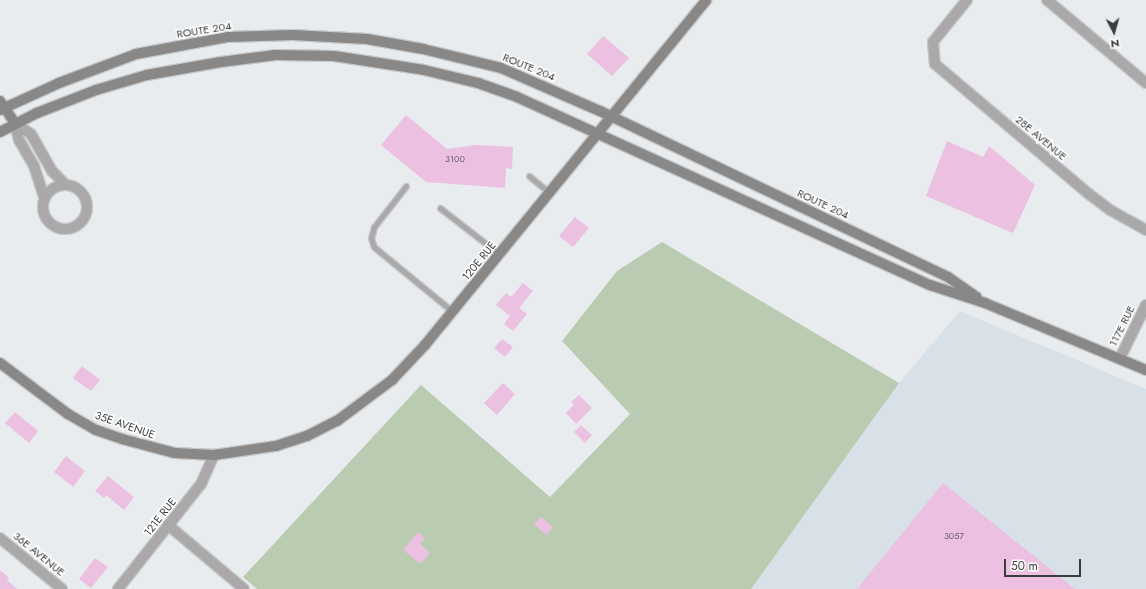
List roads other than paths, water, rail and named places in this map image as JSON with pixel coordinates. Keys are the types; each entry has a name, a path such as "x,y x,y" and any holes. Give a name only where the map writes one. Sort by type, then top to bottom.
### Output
{"main road":[{"name":"120E RUE","path":"214,455 276,446 307,436 337,421 392,380 453,312 706,0"},
{"name":"ROUTE 204","path":"1,106 136,54 228,37 293,35 367,39 501,68 948,276 985,302"},
{"name":"ROUTE 204","path":"0,132 15,123 96,90 147,75 276,55 334,56 424,70 478,83 517,97 923,282 985,302 1146,370"},
{"path":"1,106 15,123"},
{"name":"35E AVENUE","path":"0,363 68,414 96,430 150,448 175,453 214,455"}],"street":[{"name":"28E AVENUE","path":"967,0 933,42 932,53 935,64 1088,194 1110,210 1146,230"},
{"path":"1047,0 1146,83"},
{"path":"15,123 31,134 52,170 66,184 78,189 86,200 86,213 79,225 66,230 53,226 44,216 42,210 44,197 34,166 19,140 15,123"},
{"path":"44,197 53,188 66,184"},
{"name":"117E RUE","path":"1120,358 1146,305"},
{"name":"121E RUE","path":"118,589 201,484 214,455"},
{"path":"168,525 244,589"},
{"name":"36E AVENUE","path":"0,538 62,589"}],"lane":[{"path":"529,176 550,193"},
{"path":"406,186 374,227 371,238 374,247 453,312"},
{"path":"440,208 499,254"}]}
